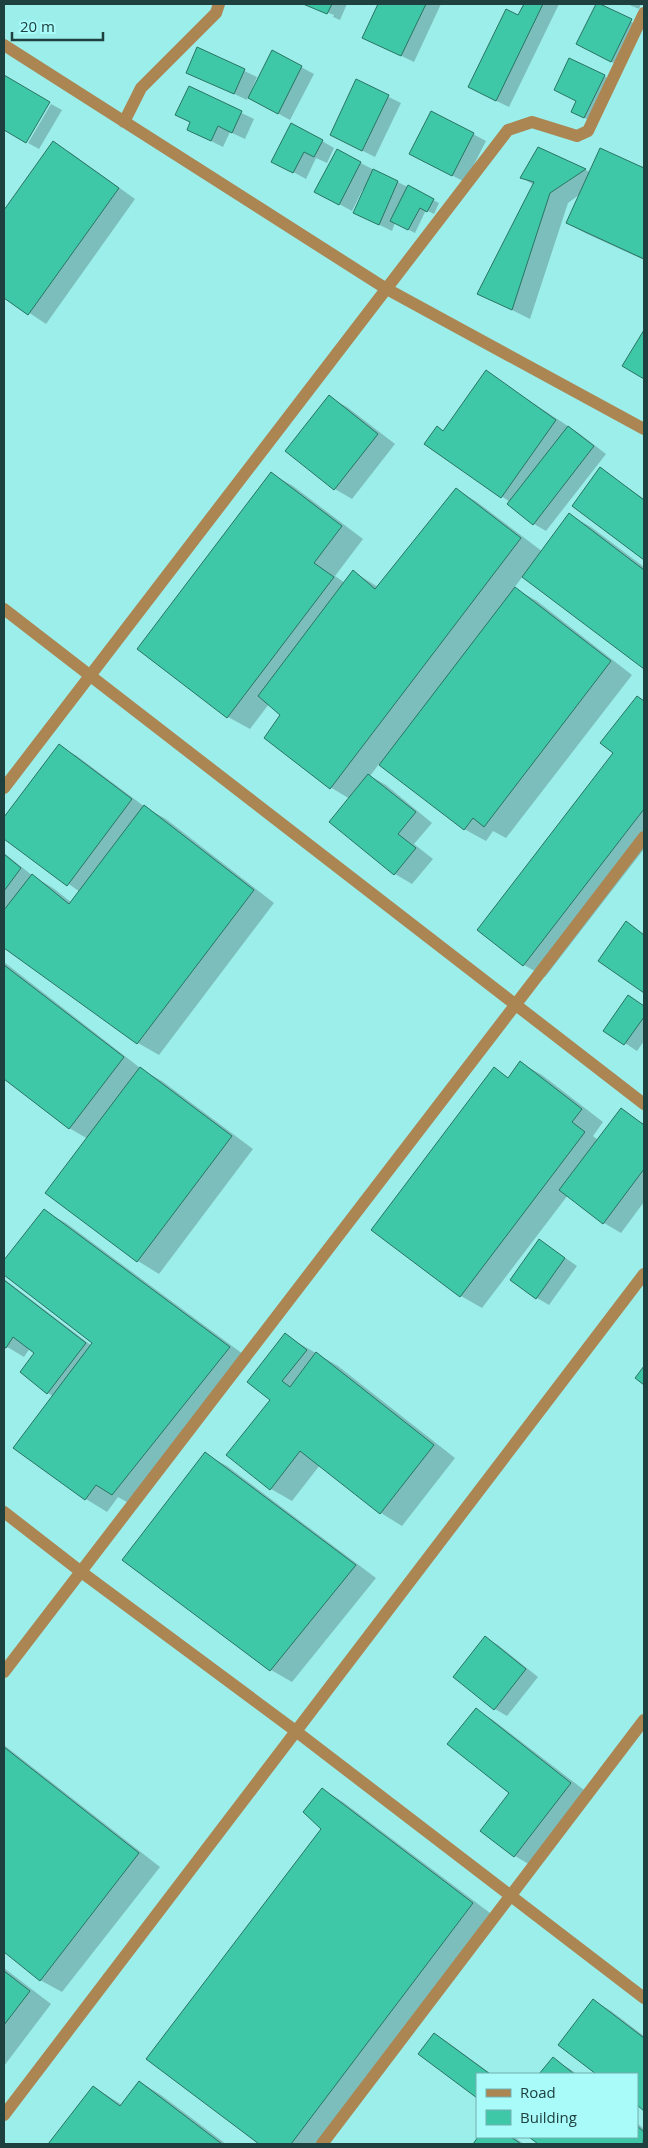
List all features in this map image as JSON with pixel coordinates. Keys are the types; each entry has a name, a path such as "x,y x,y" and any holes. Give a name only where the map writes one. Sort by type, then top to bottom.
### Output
{"street":[{"path":"124,122 141,88 216,13 219,4"},
{"path":"4,788 385,288 508,130 532,122 577,136 588,131 644,13"},
{"path":"4,45 385,288 644,429"},
{"path":"4,609 644,1104"},
{"path":"4,1672 644,837"},
{"path":"4,2116 644,1274"},
{"path":"4,1512 80,1571 297,1732 644,1998"},
{"path":"322,2144 644,1720"}],"building":[{"path":"303,4 332,4 327,14"},
{"path":"378,4 426,4 401,56 362,38"},
{"path":"524,4 543,4 496,101 468,87 506,9 518,15"},
{"path":"596,4 600,4 632,19 611,62 576,44"},
{"path":"197,47 245,69 234,94 186,73"},
{"path":"272,50 302,66 278,114 248,98"},
{"path":"569,58 605,75 584,118 571,112 576,101 554,90"},
{"path":"4,75 50,102 26,143 4,130"},
{"path":"356,79 389,95 362,151 330,135"},
{"path":"189,86 242,111 232,133 218,126 211,141 187,130 190,122 175,115"},
{"path":"431,111 474,133 452,176 409,154"},
{"path":"291,123 323,140 314,157 304,152 293,173 271,162"},
{"path":"53,141 119,188 28,315 4,298 4,210"},
{"path":"538,147 586,169 550,193 512,310 477,294 534,182 520,178"},
{"path":"600,148 644,168 644,259 566,223"},
{"path":"337,149 361,162 339,205 314,192"},
{"path":"373,169 398,181 379,225 353,213"},
{"path":"408,185 434,199 427,212 420,208 408,230 390,221"},
{"path":"644,330 644,379 622,366"},
{"path":"486,370 556,420 501,498 424,444 437,426 443,431"},
{"path":"329,395 378,434 334,490 285,451"},
{"path":"568,426 594,446 533,525 507,504"},
{"path":"600,467 644,500 644,560 572,506"},
{"path":"271,472 342,526 314,563 334,577 227,718 137,649"},
{"path":"456,488 521,538 330,789 264,738 280,715 258,696 353,570 375,589"},
{"path":"569,513 644,570 644,669 522,577"},
{"path":"515,587 611,661 484,827 473,818 464,830 379,765"},
{"path":"637,696 644,701 644,809 523,966 477,930 613,753 600,743"},
{"path":"59,744 132,799 67,886 4,839 4,817"},
{"path":"368,774 416,812 398,834 416,848 394,875 329,822"},
{"path":"144,805 254,890 137,1044 4,948 4,910 32,874 69,904"},
{"path":"4,854 21,868 4,891"},
{"path":"626,921 644,935 644,993 598,961"},
{"path":"4,965 124,1057 69,1129 4,1079"},
{"path":"628,995 644,1006 644,1017 624,1045 603,1031"},
{"path":"520,1061 582,1109 572,1122 585,1132 460,1297 371,1230 494,1067 508,1078"},
{"path":"140,1067 232,1136 137,1262 45,1193"},
{"path":"621,1108 644,1125 644,1169 603,1224 559,1190"},
{"path":"44,1209 230,1347 112,1495 96,1485 85,1500 13,1448 92,1343 4,1275 4,1260"},
{"path":"539,1239 565,1258 536,1299 510,1280"},
{"path":"4,1280 86,1343 47,1394 20,1372 34,1353 13,1337 6,1348 4,1347"},
{"path":"285,1333 307,1350 282,1381 290,1387 316,1352 434,1445 380,1514 300,1451 270,1490 226,1455 270,1400 247,1382"},
{"path":"644,1366 644,1385 635,1378"},
{"path":"205,1452 356,1565 270,1671 122,1560"},
{"path":"485,1636 526,1669 494,1710 453,1677"},
{"path":"476,1708 571,1783 514,1857 480,1831 509,1793 447,1744"},
{"path":"4,1747 139,1853 40,1981 4,1952"},
{"path":"322,1788 473,1903 291,2144 259,2144 146,2059 321,1829 303,1812"},
{"path":"4,1971 30,1991 4,2025"},
{"path":"593,1999 644,2038 644,2111 638,2106 638,2073 595,2073 558,2045"},
{"path":"434,2033 489,2073 476,2073 476,2097 418,2054"},
{"path":"553,2057 573,2073 540,2073"},
{"path":"139,2081 222,2144 48,2144 93,2086 120,2106"},
{"path":"638,2127 644,2132 643,2144 538,2144 530,2138 638,2138"},
{"path":"477,2138 512,2138 521,2144 473,2144"}]}
